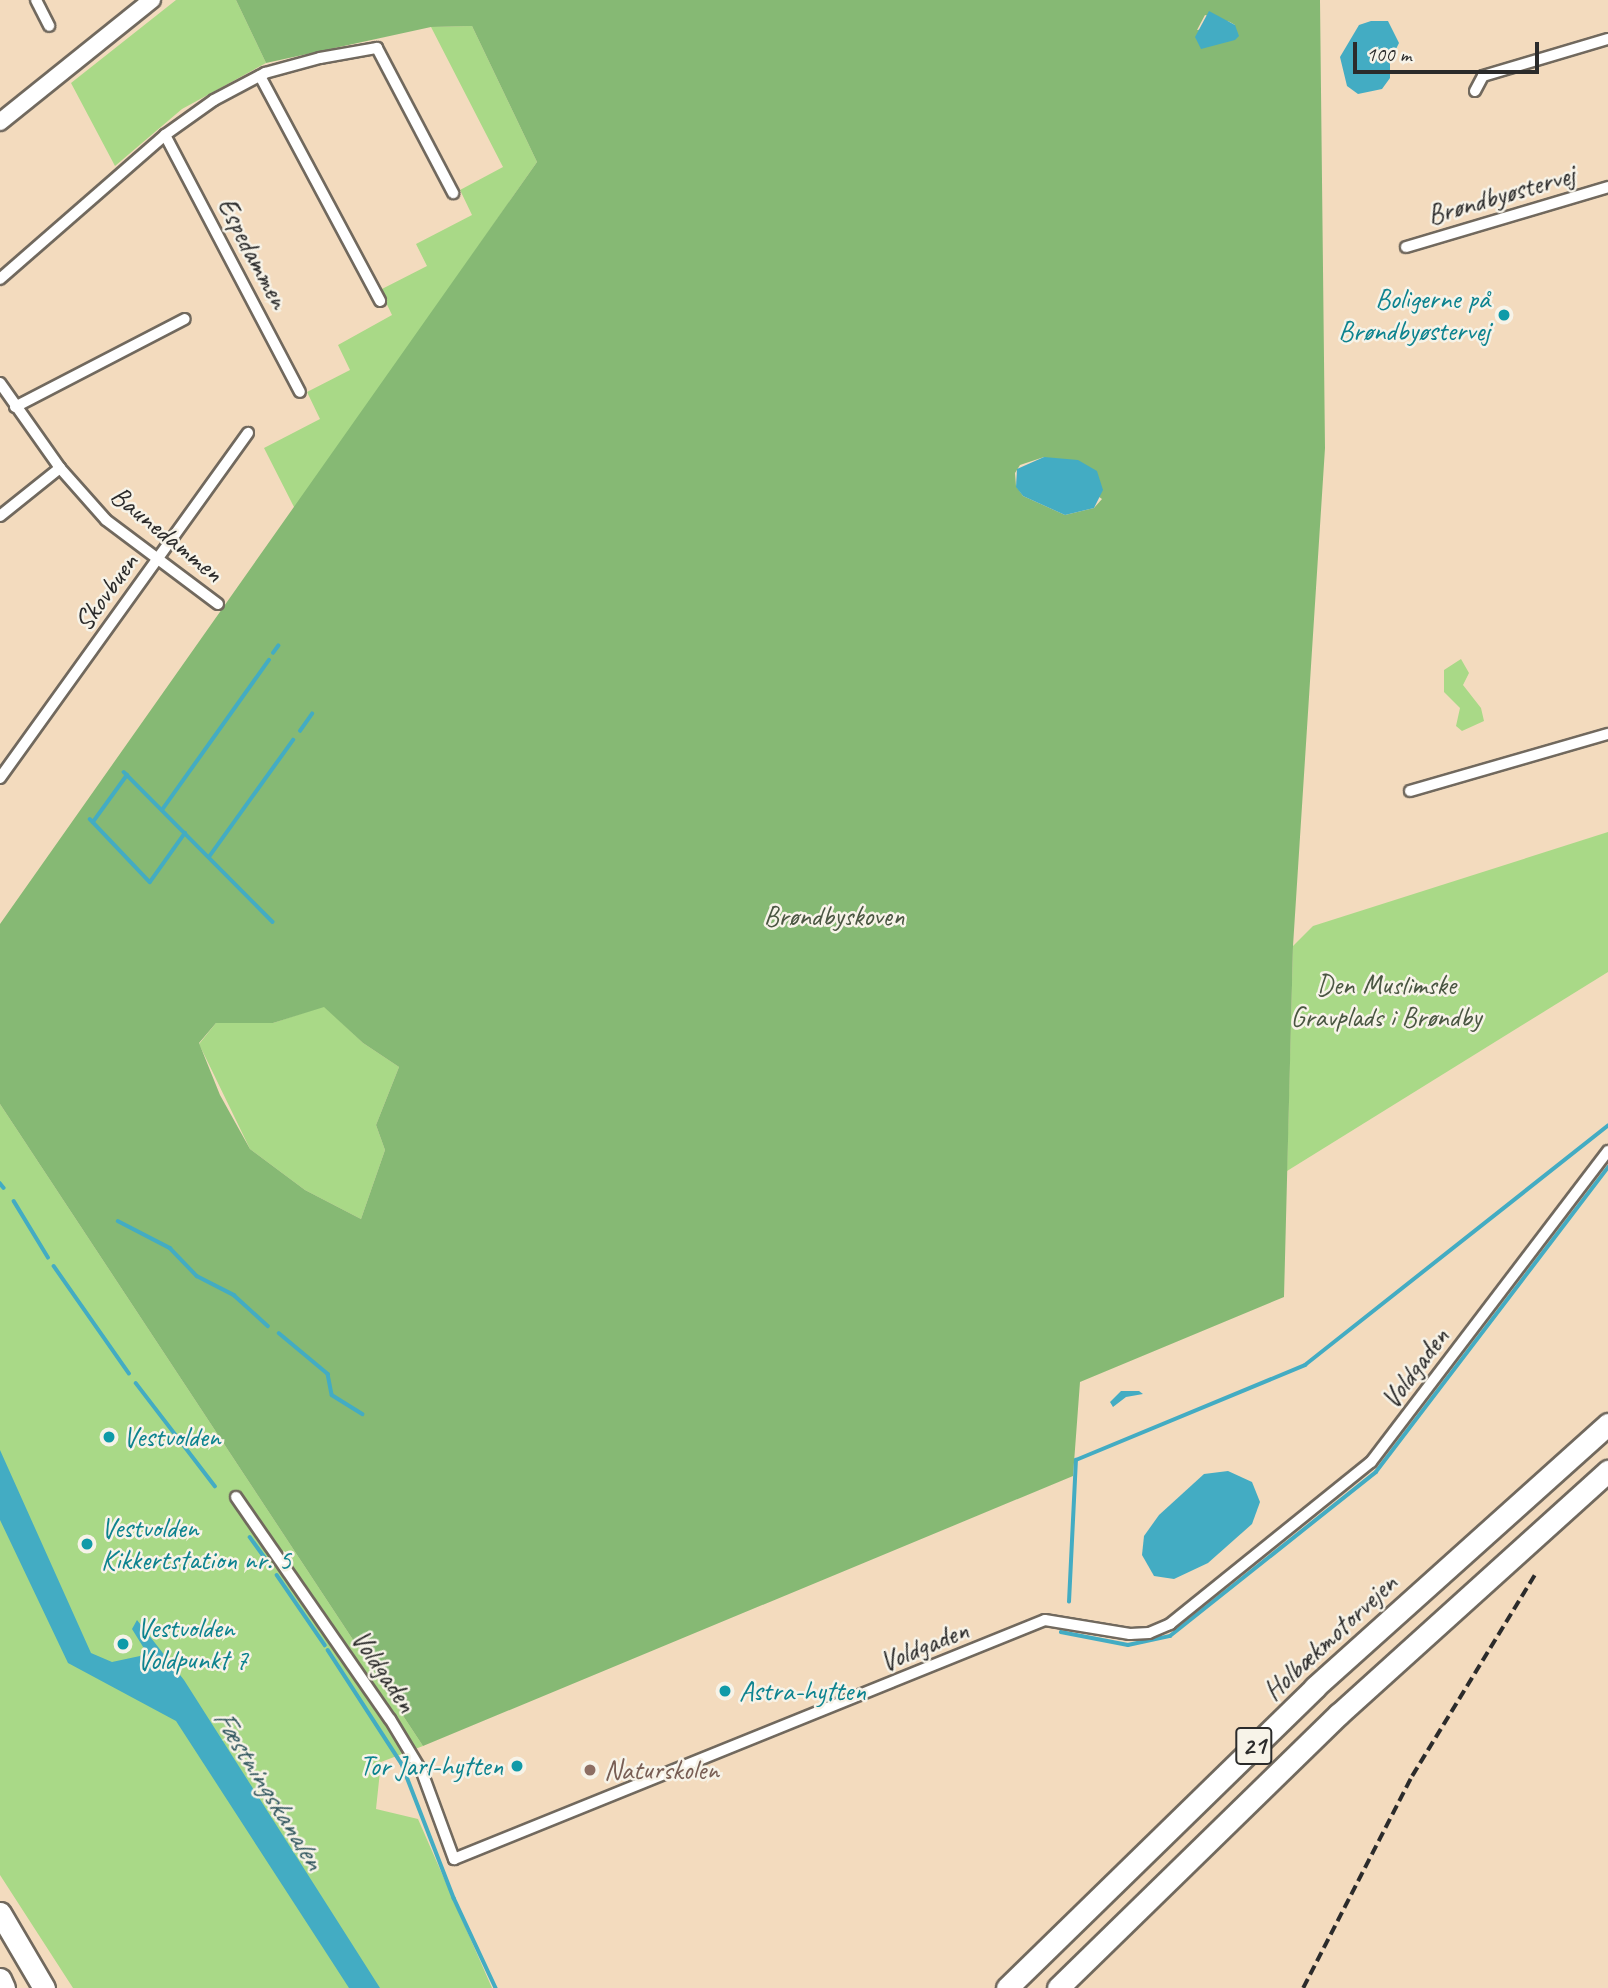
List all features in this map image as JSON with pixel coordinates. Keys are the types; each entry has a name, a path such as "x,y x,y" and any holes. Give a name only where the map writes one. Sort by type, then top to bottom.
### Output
{"highway":[{"name":"Holbækmotorvejen","path":"1007,1988 1315,1687 1608,1424"},
{"name":"21","path":"1058,1988 1339,1714 1608,1471"},
{"path":"1079,1988 1169,1880"},
{"path":"0,1913 44,1988"},
{"path":"991,1988 1073,1923"},
{"path":"0,1939 27,1988"},
{"path":"0,1979 4,1988"}],"street":[{"path":"36,0 49,26"},
{"path":"0,122 152,0"},
{"path":"1475,91 1483,76 1608,39"},
{"path":"0,279 165,135 214,100 260,76 377,48 453,193"},
{"path":"260,76 380,301"},
{"name":"Espedammen","path":"165,135 300,392"},
{"name":"Brøndbyøstervej","path":"1406,247 1608,187"},
{"path":"15,407 185,318"},
{"name":"Baunedammen","path":"0,383 60,468 106,520 157,561 218,604"},
{"name":"Skovbuen","path":"0,778 248,433"},
{"path":"0,516 60,468"},
{"path":"1409,791 1608,734"},
{"name":"Voldgaden","path":"236,1497 390,1719 422,1772 454,1859 1045,1620 1130,1634 1149,1633 1170,1625 1371,1462 1608,1152"}],"green space":[{"path":"176,0 236,0 266,63 182,109 115,166 71,83"},
{"name":"Brøndbyskoven","path":"236,0 1320,0 1325,448 1293,946 1284,1297 1080,1382 1073,1476 423,1746 0,1104 0,924 537,162 472,26 431,27 266,63","holes":["1205,15 1230,22 1235,25 1197,30","1044,457 1102,499 1094,508 1065,515 1023,496 1016,486 1015,473 1020,465","324,1007 363,1043 399,1067 376,1125 385,1150 361,1219 305,1190 250,1149 220,1095 199,1043 216,1023 273,1023"]},
{"path":"472,26 537,162 295,509 264,448 320,419 307,392 350,370 338,345 392,315 380,290 427,266 416,244 472,215 460,190 503,167 431,27"},
{"path":"1461,659 1469,673 1463,685 1481,708 1484,721 1462,731 1456,726 1460,708 1444,692 1444,670"},
{"name":"Den Muslimske Gravplads i Brøndby","path":"1608,832 1608,972 1287,1171 1293,946 1313,926"},
{"path":"324,1006 363,1043 399,1067 376,1125 385,1150 361,1219 305,1190 250,1149 199,1044 216,1023 273,1023"},
{"name":"Vestvolden","path":"0,1104 423,1746 381,1762 376,1809 418,1819 492,1988 73,1988 0,1875"}],"water":[{"path":"1209,11 1235,25 1239,36 1235,40 1201,49 1195,37"},
{"path":"1371,21 1388,21 1399,43 1390,61 1390,78 1382,89 1358,94 1347,86 1340,57 1359,25"},
{"path":"1044,457 1078,460 1097,471 1103,490 1094,508 1065,515 1023,496 1016,487 1017,469"},
{"path":"1121,1391 1139,1391 1143,1394 1126,1397 1113,1407 1110,1402"},
{"path":"0,1450 91,1653 112,1662 140,1656 145,1650 132,1629 137,1620 184,1680 380,1988 349,1988 176,1721 68,1663 0,1520"},
{"path":"1228,1471 1252,1482 1260,1502 1252,1524 1208,1563 1174,1579 1154,1576 1142,1555 1144,1536 1159,1515 1204,1474"}],"waterway":[{"path":"273,653 278,646"},
{"path":"162,810 269,660"},
{"path":"300,731 312,714"},
{"path":"209,857 293,740"},
{"path":"124,772 273,922"},
{"path":"93,822 127,775"},
{"path":"90,819 150,882 185,833"},
{"path":"1069,1602 1076,1460 1305,1365 1608,1126"},
{"path":"1061,1632 1128,1645 1170,1636 1376,1472 1608,1167"},
{"path":"0,1183 4,1188"},
{"path":"14,1201 48,1257"},
{"path":"118,1221 170,1248 197,1276 234,1295 268,1326"},
{"path":"54,1266 129,1373"},
{"path":"279,1333 328,1374 332,1395 363,1414"},
{"path":"136,1383 215,1486"},
{"path":"250,1537 270,1565"},
{"path":"277,1575 325,1645"},
{"path":"328,1650 402,1764 454,1898 496,1988"}],"railway":[{"path":"1303,1988 1412,1776 1537,1571"}],"place":[{"name":"Boligerne på Brøndbyøstervej","path":"1504,315"},
{"name":"Vestvolden","path":"109,1437"},
{"name":"Vestvolden Kikkertstation nr. 5","path":"87,1544"},
{"name":"Vestvolden Voldpunkt 7","path":"123,1644"},
{"name":"Astra-hytten","path":"725,1691"},
{"name":"Tor Jarl-hytten","path":"517,1766"},
{"name":"Naturskolen","path":"590,1770"}],"water label":[{"name":"Fæstningskanalen","path":"269,1789"}]}
